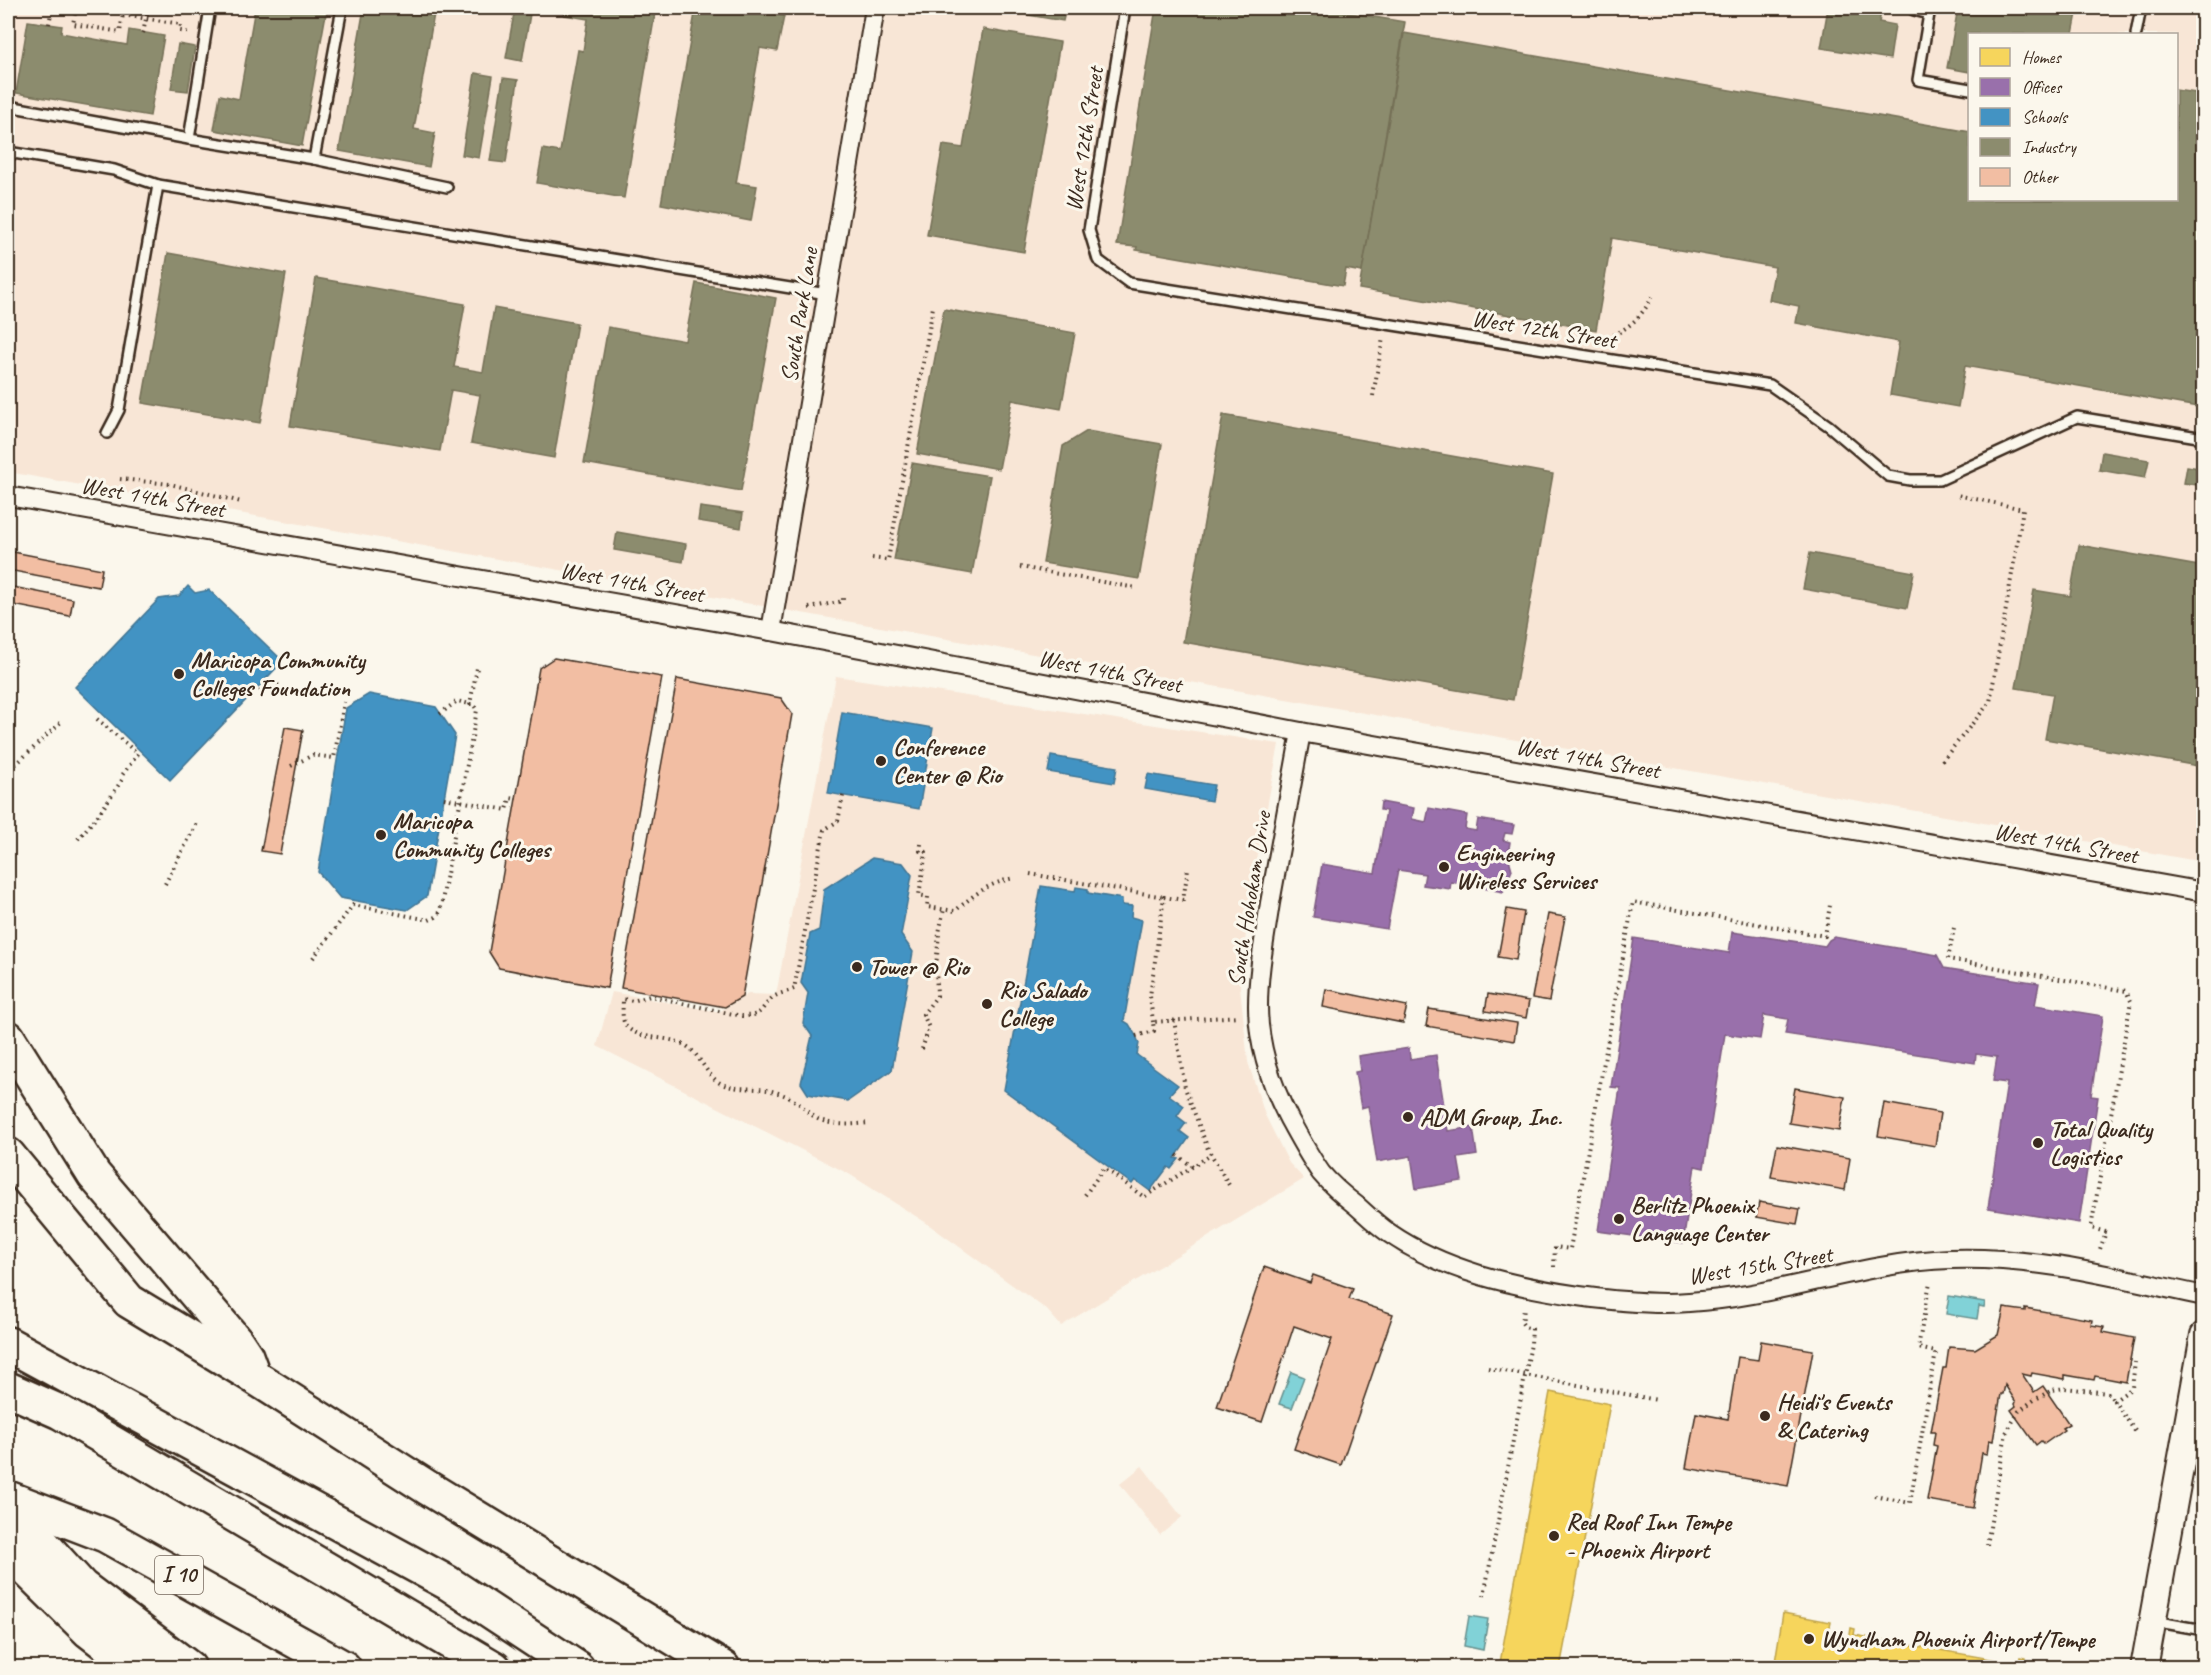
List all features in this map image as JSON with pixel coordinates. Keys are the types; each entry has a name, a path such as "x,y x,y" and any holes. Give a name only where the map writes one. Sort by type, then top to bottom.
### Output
{"highway":[{"path":"8,1038 94,1175 236,1341 246,1356 253,1376"},
{"path":"8,1155 129,1300 428,1488 723,1668"},
{"path":"8,1344 448,1583 577,1668"},
{"path":"8,1389 60,1412 494,1668"},
{"name":"I 10","path":"8,1498 105,1535 344,1668"},
{"path":"8,1506 82,1587 189,1668"},
{"path":"8,1551 89,1630 138,1668"}],"main road":[{"path":"2144,1668 2204,1335"}],"street":[{"name":"South Park Lane","path":"771,631 875,8"},
{"name":"West 14th Street","path":"8,496 771,631 1301,732 2204,892"},
{"name":"South Hohokam Drive","path":"1300,1139 1277,1095 1263,1053 1258,1008 1260,963 1301,732"},
{"name":"West 15th Street","path":"1300,1139 1322,1174 1339,1192 1389,1233 1437,1259 1491,1278 1531,1288 1623,1302 1686,1303 1727,1299 1784,1289 1915,1261 1953,1259 2015,1260 2070,1267 2204,1296"}],"lane":[{"path":"189,139 210,8"},
{"path":"314,159 342,8"},
{"name":"West 12th Street","path":"1125,8 1089,230 1098,260 1129,283 1770,385 1829,426 1888,476 1910,480 1940,480 2077,417 2204,438"},
{"path":"1914,8 1914,10 1929,14 1918,80 1968,89"},
{"path":"2136,33 2141,8"},
{"path":"8,106 314,159 447,187"},
{"path":"8,152 114,170 158,185 827,294"},
{"path":"107,433 119,410 158,185"},
{"path":"2152,1621 2204,1630"}],"path":[{"path":"49,24 52,8"},
{"path":"76,8 73,24 120,32 124,8"},
{"path":"143,33 148,9"},
{"path":"123,15 181,24 180,31 206,36"},
{"path":"1596,342 1617,334 1636,321 1653,295"},
{"path":"872,558 888,561 933,307"},
{"path":"1373,396 1383,334"},
{"path":"120,479 145,480 241,502"},
{"path":"1942,762 1990,702 2023,509 1957,495"},
{"path":"1020,567 1136,588"},
{"path":"808,608 843,601 843,598"},
{"path":"470,704 477,668"},
{"path":"260,692 271,680 283,689"},
{"path":"313,958 352,905 403,914 407,917 429,920 436,917 442,904 477,711 473,704 457,701 440,714"},
{"path":"291,766 313,754 334,758 344,702"},
{"path":"78,839 99,814 138,754 97,719"},
{"path":"11,769 62,721"},
{"path":"843,796 838,820 824,830 794,989 771,998 759,1014 751,1016 650,996 633,1001 623,999 623,1021 627,1026 644,1035 672,1039 685,1045 701,1059 716,1080 723,1084 775,1091 790,1097 816,1118 832,1123 846,1125 868,1123"},
{"path":"444,798 507,810 510,798 516,799"},
{"path":"165,884 197,823"},
{"path":"921,844 920,851 926,852 920,895 928,897 927,907 955,911 995,882 1014,878"},
{"path":"1030,874 1184,900 1188,870"},
{"path":"1136,1036 1154,1031 1150,996 1164,897"},
{"path":"1554,1267 1555,1247 1570,1249 1633,902 1825,936 1830,905"},
{"path":"922,1049 929,1028 923,1014 937,996 938,945 944,909"},
{"path":"1953,928 1948,959 2126,991 2131,1001 2091,1228 2106,1232 2098,1252"},
{"path":"1153,1022 1239,1016"},
{"path":"1174,1020 1185,1088 1211,1155 1228,1185"},
{"path":"1177,1155 1193,1167"},
{"path":"1085,1195 1104,1168 1144,1197 1211,1155"},
{"path":"1875,1496 1910,1503 1936,1352 1918,1348 1930,1282"},
{"path":"1484,1596 1532,1329 1525,1328 1522,1323 1524,1309"},
{"path":"2114,1401 2132,1388 2135,1362"},
{"path":"1488,1368 1657,1400"},
{"path":"1987,1545 2006,1433 2019,1411 2052,1390 2066,1388 2108,1393 2135,1431"}],"shaded area":[{"path":"8,8 2203,8 2203,862 8,472"},
{"name":"Rio Salado College","path":"836,676 1279,744 1250,897 1240,987 1248,1062 1265,1115 1289,1163 1304,1179 1061,1326 1047,1310 925,1222 849,1174 597,1046 612,992 719,1012 748,994 776,995"},
{"path":"1142,1466 1182,1517 1160,1535 1120,1484"}],"water":[{"path":"1949,1296 1985,1302 1984,1307 1979,1306 1977,1319 1946,1314"},
{"path":"1291,1372 1304,1377 1292,1408 1279,1404"},
{"path":"1469,1616 1488,1619 1483,1650 1464,1646"}],"building: Homes":[{"name":"Red Roof Inn Tempe - Phoenix Airport","path":"1550,1392 1610,1404 1560,1668 1499,1668"},
{"name":"Wyndham Phoenix Airport/Tempe","path":"1783,1613 1831,1622 1828,1637 1849,1641 1851,1628 1855,1629 1854,1635 2019,1664 2020,1657 2025,1658 2023,1668 1774,1668"}],"building: Offices":[{"name":"Engineering Wireless Services","path":"1381,802 1414,808 1412,819 1426,822 1429,808 1467,815 1465,829 1476,831 1478,819 1514,825 1512,834 1505,833 1503,840 1510,842 1508,855 1512,870 1503,892 1451,882 1450,889 1423,885 1425,874 1398,870 1387,929 1313,917 1322,864 1375,873 1386,811 1380,810"},
{"path":"1732,932 1825,946 1834,937 1937,955 1944,968 2039,983 2035,1005 2103,1016 2091,1096 2098,1097 2079,1223 1988,1208 2007,1083 1993,1081 1997,1057 1976,1054 1975,1063 1785,1034 1788,1019 1764,1015 1760,1039 1725,1034 1704,1168 1695,1166 1683,1243 1598,1231 1620,1088 1611,1087 1634,938 1729,953"},
{"name":"ADM Group, Inc.","path":"1409,1048 1410,1059 1436,1055 1448,1131 1473,1127 1477,1155 1458,1158 1462,1181 1416,1189 1411,1156 1377,1162 1368,1106 1361,1108 1355,1072 1360,1071 1358,1056"}],"building: Schools":[{"name":"Maricopa Community Colleges Foundation","path":"188,586 195,593 209,590 283,661 170,780 75,687 159,599 179,596"},
{"name":"Maricopa Community Colleges","path":"369,694 436,707 455,735 427,896 407,910 340,898 318,872 346,708"},
{"name":"Conference Center @ Rio","path":"842,712 933,728 919,809 828,793"},
{"path":"1051,756 1117,767 1114,783 1048,772"},
{"path":"1148,774 1214,785 1211,801 1145,789"},
{"name":"Tower @ Rio","path":"872,858 903,863 912,875 901,935 913,952 892,1070 848,1101 808,1094 801,1083 812,1036 803,1023 808,993 801,983 810,934 819,930 824,889"},
{"path":"1041,886 1075,891 1076,887 1088,889 1088,893 1122,899 1122,905 1132,906 1131,917 1142,920 1124,1021 1129,1024 1139,1043 1137,1055 1178,1085 1169,1095 1184,1106 1177,1116 1186,1123 1180,1131 1189,1138 1175,1158 1179,1159 1171,1169 1168,1167 1150,1191 1135,1180 1132,1184 1004,1090"}],"building: Industry":[{"path":"139,8 168,8 168,13"},
{"path":"255,8 327,8 302,146 214,130 220,95 239,99"},
{"path":"364,8 435,8 414,129 435,133 429,167 339,151"},
{"path":"515,8 531,8 522,61 506,58"},
{"path":"566,8 656,8 624,198 537,183 543,149 560,152 578,50 583,51 588,19 564,15"},
{"path":"696,8 736,8 784,16 777,51 760,48 736,183 757,186 751,221 661,204"},
{"path":"987,8 1066,8 1063,21"},
{"path":"1156,8 1321,8 1405,22 1362,272 1346,269 1343,286 1117,245"},
{"path":"1828,8 1882,8 1879,22 1895,25 1890,59 1821,48"},
{"path":"1958,8 2078,8 2073,33 1968,33 1968,72 1947,68"},
{"path":"28,21 62,26 61,33 127,45 129,30 164,36 150,116 16,93"},
{"path":"983,29 1060,42 1024,252 927,235 943,145 963,148"},
{"path":"1404,33 1968,132 1968,201 2178,201 2178,90 2203,94 2204,92 2204,408 1965,366 1958,407 1890,395 1899,342 1796,323 1799,306 1769,300 1775,267 1612,238 1596,330 1359,289"},
{"path":"178,44 195,47 188,91 171,89"},
{"path":"475,73 493,76 479,158 462,155"},
{"path":"503,78 518,80 506,163 490,161"},
{"path":"168,253 286,274 260,423 142,403"},
{"path":"316,278 465,304 454,367 483,372 494,308 577,323 554,458 471,443 480,395 451,390 440,451 290,426"},
{"path":"696,283 776,298 741,491 584,463 608,327 685,341"},
{"path":"944,309 1075,333 1061,409 1012,400 999,469 917,454"},
{"path":"1223,415 1553,474 1513,700 1183,642"},
{"path":"1087,431 1162,444 1139,579 1043,563 1063,446"},
{"path":"2102,452 2149,460 2145,478 2099,470"},
{"path":"912,463 990,476 972,574 894,560"},
{"path":"2187,466 2204,469 2204,486 2184,483"},
{"path":"700,507 743,513 741,528 698,521"},
{"path":"617,532 686,544 683,562 614,550"},
{"path":"2079,545 2204,567 2204,767 2045,739 2053,694 2016,688 2034,590 2070,596"},
{"path":"1810,553 1914,572 1907,608 1803,589"}],"building: Other":[{"path":"8,551 102,569 99,587 8,570"},
{"path":"8,586 73,599 70,616 8,604"},
{"path":"554,658 662,677 607,988 499,968 489,952 539,668"},
{"path":"677,679 781,698 792,714 742,997 725,1007 621,988"},
{"path":"285,727 303,730 280,854 261,851"},
{"path":"1507,909 1524,912 1516,960 1498,957"},
{"path":"1548,914 1565,917 1549,1001 1532,998"},
{"path":"1326,989 1407,1006 1403,1023 1323,1007"},
{"path":"1488,994 1529,1001 1526,1018 1485,1011"},
{"path":"1429,1009 1517,1023 1514,1041 1426,1026"},
{"path":"1795,1088 1845,1097 1839,1131 1789,1123"},
{"path":"1884,1103 1940,1113 1935,1146 1878,1136"},
{"path":"1777,1145 1850,1158 1845,1190 1771,1177"},
{"path":"1759,1202 1800,1209 1797,1224 1756,1217"},
{"path":"1264,1267 1310,1283 1313,1275 1353,1289 1349,1299 1393,1314 1341,1465 1294,1449 1332,1339 1294,1326 1262,1422 1217,1407"},
{"path":"2004,1308 2025,1311 2025,1308 2092,1320 2091,1325 2104,1327 2103,1332 2134,1338 2126,1382 2095,1376 2094,1380 2065,1375 2065,1379 2032,1373 2031,1376 2022,1374 2034,1392 2043,1386 2069,1424 2044,1444 2041,1441 2036,1445 2011,1410 2016,1406 2016,1402 2005,1385 2003,1394 2001,1394 1993,1441 1989,1440 1987,1454 1982,1453 1973,1508 1927,1500 1937,1446 1933,1445 1935,1432 1931,1432 1949,1347 1975,1349 1998,1335"},
{"name":"Heidi's Events & Catering","path":"1761,1341 1813,1350 1788,1486 1686,1468 1696,1413 1728,1419 1738,1357 1758,1360"}],"place":[{"name":"Maricopa Community Colleges Foundation","path":"179,674"},
{"name":"Conference Center @ Rio","path":"881,761"},
{"name":"Maricopa Community Colleges","path":"381,835"},
{"name":"Engineering Wireless Services","path":"1444,867"},
{"name":"Tower @ Rio","path":"857,967"},
{"name":"Rio Salado College","path":"987,1004"},
{"name":"ADM Group, Inc.","path":"1408,1117"},
{"name":"Total Quality Logistics","path":"2038,1143"},
{"name":"Berlitz Phoenix Language Center","path":"1619,1219"},
{"name":"Heidi's Events & Catering","path":"1765,1416"},
{"name":"Red Roof Inn Tempe - Phoenix Airport","path":"1554,1536"},
{"name":"Wyndham Phoenix Airport/Tempe","path":"1809,1639"}]}
